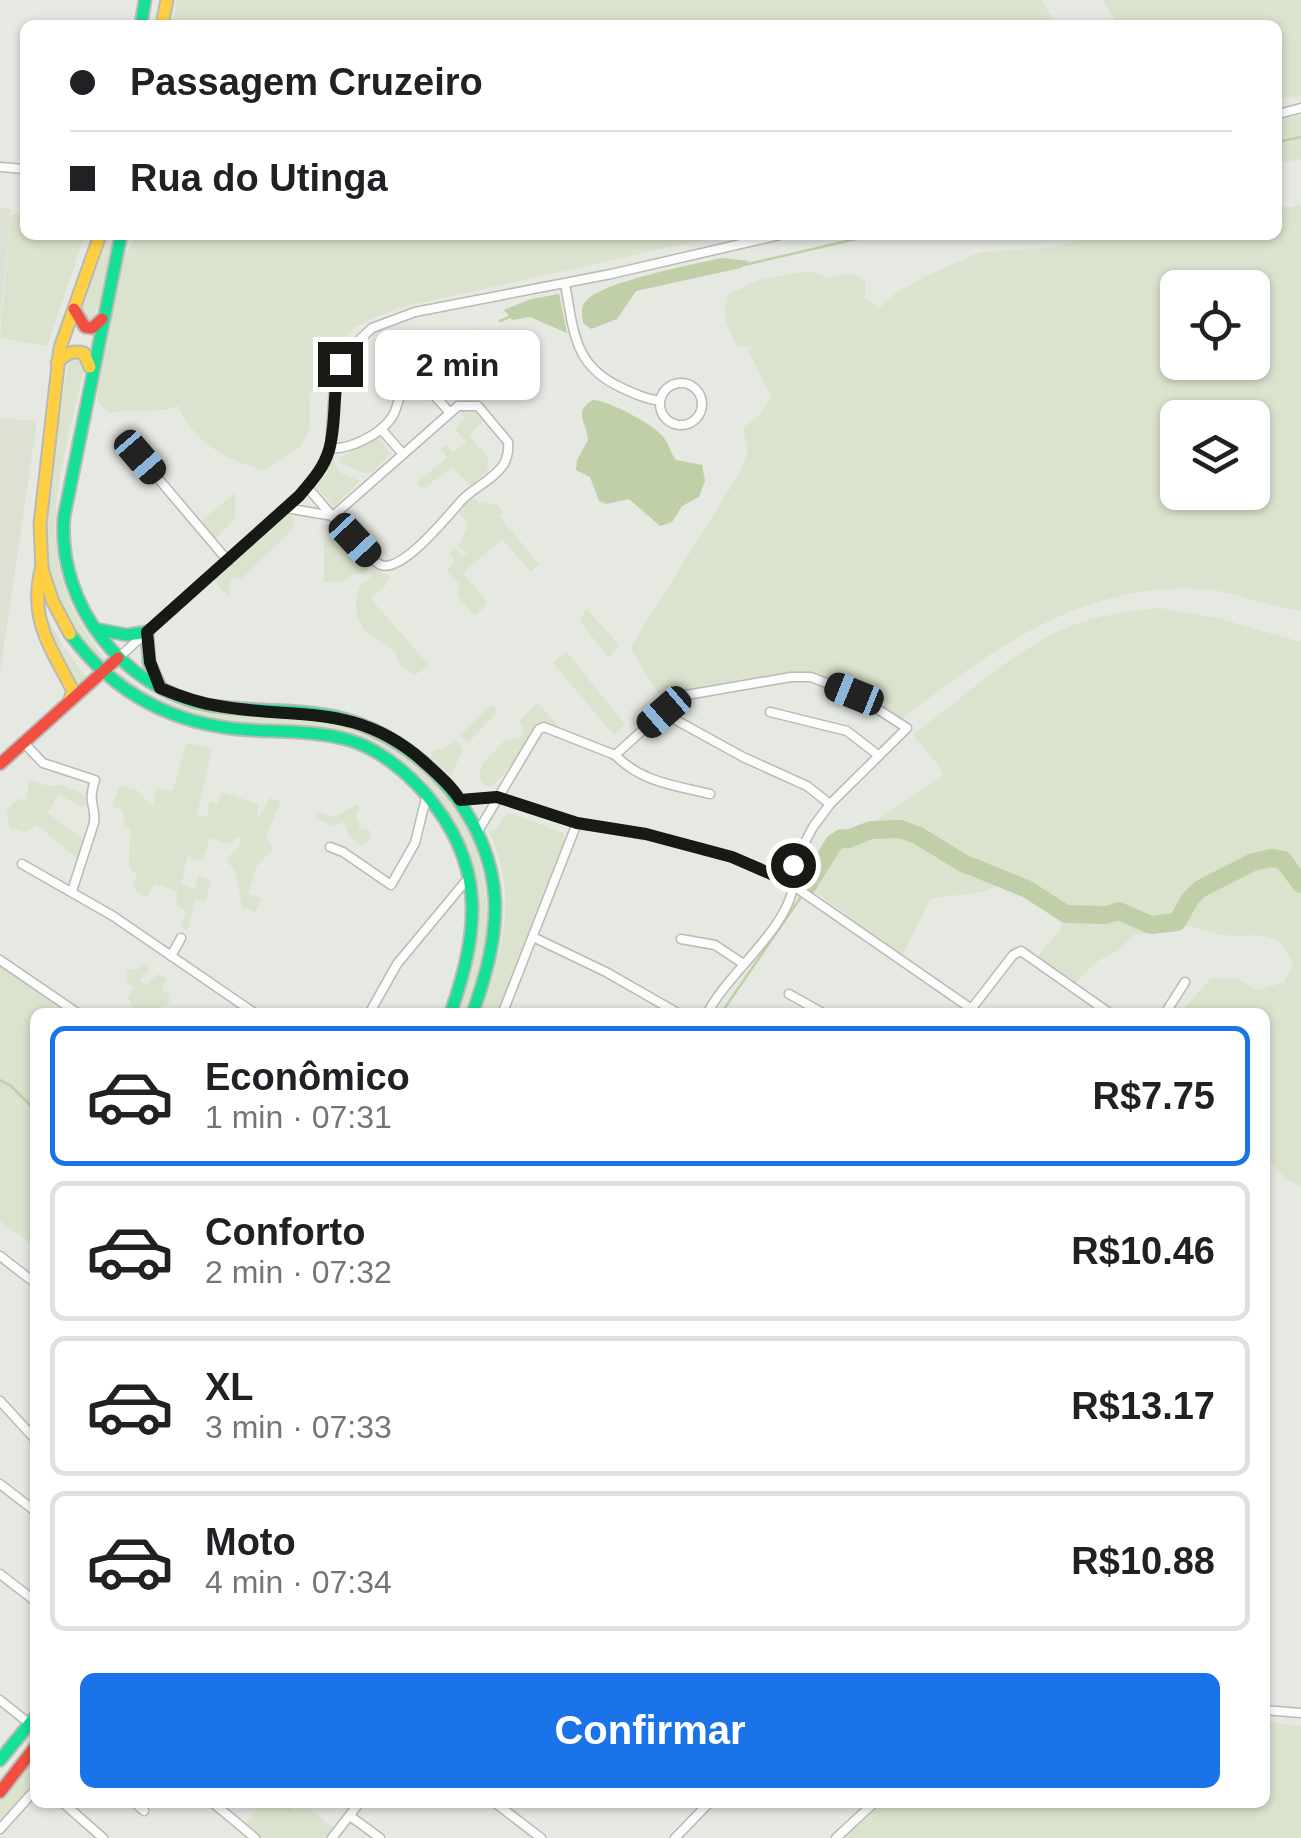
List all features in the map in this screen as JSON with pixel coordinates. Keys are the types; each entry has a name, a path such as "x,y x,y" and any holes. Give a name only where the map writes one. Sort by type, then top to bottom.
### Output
{"main road":[{"path":"98,240 57,363 39,537 42,566 73,638 100,674 142,702 200,725 316,733 357,742 390,760 426,794 456,836 470,876 474,922 469,964 452,1008"},
{"path":"120,240 90,367 62,538 73,589 94,628 118,658 160,688 223,707 312,712 364,726 412,751 460,800 490,871 495,915 490,961 473,1008"},
{"path":"74,309 86,327 92,328 102,318"},
{"path":"57,363 64,355 78,351 84,353 90,367"},
{"path":"42,566 35,586 37,616 49,648 74,691 69,702"},
{"path":"94,628 128,635 147,632 150,662 160,688"},
{"path":"0,764 118,658"},
{"path":"69,681 86,687"},
{"path":"0,1759 30,1723"},
{"path":"0,1792 30,1754"}],"street":[{"path":"118,658 286,508 319,472 330,448 334,387 340,364 372,328 416,312 565,284 758,240"},
{"path":"565,284 574,338 590,366 613,384 660,401"},
{"path":"679,382 698,391 702,404 696,417 678,424 666,419 660,401 666,388 679,382"},
{"path":"330,448 338,449 381,429 395,413 404,388 414,383 435,396 449,412"},
{"path":"307,486 333,516 378,564 389,566 410,554 467,495 491,479 508,453 508,442 478,406 458,406 333,516"},
{"path":"381,429 402,453"},
{"path":"140,457 228,561"},
{"path":"286,508 333,516"},
{"path":"615,755 688,694 801,677 854,694 907,728 830,804 812,827 785,880"},
{"path":"664,712 742,757 808,786 830,804"},
{"path":"770,712 847,731 878,756"},
{"path":"477,833 536,732 544,727 615,755 627,767 654,782 710,794"},
{"path":"24,743 43,763 95,780 89,799 94,823 72,892"},
{"path":"330,847 344,852 390,885 415,843 426,794"},
{"path":"460,800 497,797 577,823 646,834 732,857 785,880 968,1008"},
{"path":"508,1008 577,823"},
{"path":"22,864 72,892 247,1008"},
{"path":"372,1008 397,964 470,876"},
{"path":"711,1008 799,892"},
{"path":"533,937 669,1008"},
{"path":"171,956 182,938"},
{"path":"681,939 715,945 742,964"},
{"path":"974,1008 1014,954 1021,952 1102,1008"},
{"path":"0,960 70,1008"},
{"path":"1169,1008 1185,982"},
{"path":"789,994 813,1008"},
{"path":"0,1256 30,1279"},
{"path":"0,1401 30,1434"},
{"path":"0,1484 30,1507"},
{"path":"0,1574 30,1597"},
{"path":"0,1700 30,1720"},
{"path":"1270,1710 1301,1712"},
{"path":"0,1828 30,1795"},
{"path":"69,1808 103,1838"},
{"path":"141,1808 144,1811"},
{"path":"219,1808 255,1838"},
{"path":"332,1838 356,1808"},
{"path":"502,1808 541,1838"},
{"path":"674,1838 704,1808"},
{"path":"836,1838 868,1808"},
{"path":"350,1816 380,1838"}],"shaded area":[{"path":"177,0 1042,0 1052,20 173,20"},
{"path":"1102,0 1301,0 1301,96 1282,98 1282,20 1115,20"},
{"path":"1301,116 1301,159 1282,163 1282,118"},
{"path":"1301,203 1301,611 1203,589 1159,590 1117,597 1041,625 969,669 900,720 821,680 753,680 688,690 666,706 630,648 739,474 748,451 743,429 771,397 748,349 754,348 737,346 730,333 725,315 728,295 756,281 789,274 810,271 829,278 852,273 865,280 865,298 880,308 896,293 928,275 981,252 1055,247 1077,240 1282,240 1282,206"},
{"path":"0,208 11,209 0,323"},
{"path":"11,214 20,214 20,240 83,240 47,346 0,338"},
{"path":"106,240 114,240 98,308 88,324 79,315"},
{"path":"134,240 703,240 398,308 356,326 326,356 310,396 310,428 301,446 265,470 213,448 193,430 178,406 109,413 97,400 98,367 107,345 121,261"},
{"path":"722,258 749,261 741,268 636,291 617,319 591,329 583,323 583,306 595,294 650,275"},
{"path":"559,294 567,333 530,317 512,320 504,310 531,299"},
{"path":"475,329 486,340 458,378 435,351 441,344 454,342"},
{"path":"75,359 85,365 59,482 57,554 65,589 81,624 107,661 98,669 54,592 43,544 55,435 69,361"},
{"path":"593,400 620,409 652,427 666,441 676,460 702,465 705,481 699,497 682,506 672,522 660,526 629,499 607,504 599,501 590,477 576,470 588,440 582,413"},
{"path":"475,407 486,418 469,435 489,459 486,472 471,486 452,467 423,489 417,483 447,457 440,448 446,445 453,452 467,443 455,429 466,419 460,412"},
{"path":"0,418 37,421 0,673"},
{"path":"379,437 390,454 373,472 363,473 341,463 339,458"},
{"path":"332,457 339,472 360,481 334,506 316,487 327,473"},
{"path":"235,493 235,518 215,539 200,523"},
{"path":"472,498 496,504 503,512 499,516 539,564 531,572 502,539 463,573 488,603 475,616 457,596 460,584 446,570 455,562 449,553 454,548 463,556 467,553 459,546 468,524 459,512"},
{"path":"288,514 294,519 292,530 242,578 231,579 229,597 212,579"},
{"path":"324,538 341,542 350,560 352,547 359,552 368,568 365,574 324,582"},
{"path":"374,569 390,576 386,585 370,598 429,665 415,675 400,665 395,652 363,629 357,617 360,586"},
{"path":"35,594 63,646 86,677 77,684 55,654"},
{"path":"586,608 619,645 608,658 580,621"},
{"path":"1161,608 1217,618 1301,642 1301,1187 1270,1162 1270,1008 1185,1008 1211,978 1237,979 1257,990 1284,982 1293,965 1280,943 1272,938 1230,936 1177,925 1167,931 1133,935 1075,983 1036,958 1063,926 1032,891 1007,879 991,889 930,899 902,957 793,875 943,776 913,735 1007,662 1047,637 1114,614"},
{"path":"566,651 625,725 614,735 553,663"},
{"path":"118,670 165,701 190,708 320,719 358,729 392,745 421,766 446,792 465,823 486,893 486,942 465,1008 457,1008 473,966 477,938 461,835 435,795 407,765 385,751 221,723 158,707 111,677"},
{"path":"538,703 560,728 535,726 492,787 483,784 479,778 482,764 505,740 520,738 523,727 518,722"},
{"path":"491,705 498,711 468,743 460,736"},
{"path":"455,741 463,748 451,776 431,757 433,751"},
{"path":"186,743 212,748 197,815 207,817 209,801 217,804 221,792 258,804 257,819 270,798 281,801 266,835 273,849 256,867 248,894 261,898 256,912 243,908 235,872 226,859 239,847 241,836 227,844 210,838 203,858 192,860 188,853 181,884 195,889 199,876 211,880 206,901 195,899 188,930 181,928 186,911 176,904 178,891 155,884 146,898 133,888 137,875 129,868 130,829 124,825 123,811 112,806 120,786 137,790 153,807 156,789 173,791"},
{"path":"29,780 49,786 63,785 86,796 86,805 81,807 58,794 48,813 84,840 78,859 37,825 25,832 10,828 6,811 19,798 26,802"},
{"path":"357,804 359,828 371,831 370,839 362,845 348,835 344,822 333,826 315,818 317,812 334,817"},
{"path":"508,812 563,833 565,846 499,1008 480,1008 495,967 504,921 503,876 488,830 495,830"},
{"path":"0,964 64,1008 30,1008 30,1243 0,1221"},
{"path":"145,964 150,968 140,980 147,985 158,974 167,979 161,990 170,994 169,1003 157,1008 133,1008 128,997 134,988 127,982 126,969 137,970"},
{"path":"1270,1723 1301,1726 1301,1838 845,1838 878,1808 1270,1808"},
{"path":"30,1762 30,1789 0,1822 0,1800"},
{"path":"257,1808 310,1808 334,1829 327,1838 260,1838 244,1825"}],"waterway":[{"path":"1282,141 1301,137"},
{"path":"744,265 852,240"},
{"path":"500,321 512,316"},
{"path":"805,890 834,843 871,830 900,829 963,863 1027,889 1066,914 1106,915 1119,911 1151,925 1177,922 1200,889 1253,862 1271,858 1283,860 1301,884"},
{"path":"725,1008 803,894"},
{"path":"0,1080 30,1105"}],"traffic: fast":[{"path":"142,20 145,0"},
{"path":"120,240 64,517 71,581 84,610 123,661 148,681 177,696 208,705 344,719 400,745 448,787 481,840 491,870 495,901 489,957 474,1008"},
{"path":"96,629 127,635 147,632 149,662 160,687"},
{"path":"70,634 127,690 172,714 223,727 313,733 349,740 380,754 416,784 444,818 458,845 472,897 468,952 452,1008"},
{"path":"0,1760 30,1723"}],"traffic: slow":[{"path":"163,20 167,0"},
{"path":"70,634 42,569 40,524 60,348 98,240"},
{"path":"57,363 80,352 90,367"},
{"path":"42,566 38,585 40,617 49,646 73,691 69,702"}],"traffic: jam":[{"path":"74,309 85,327 92,328 102,319"},
{"path":"0,764 118,658"},
{"path":"0,1792 30,1753"}],"route":[{"path":"340,364 334,387 330,448 319,472 299,496 147,632 150,662 160,688 223,707 312,712 364,726 412,751 460,800 497,797 577,823 646,834 732,857 785,880 793,865"}]}
